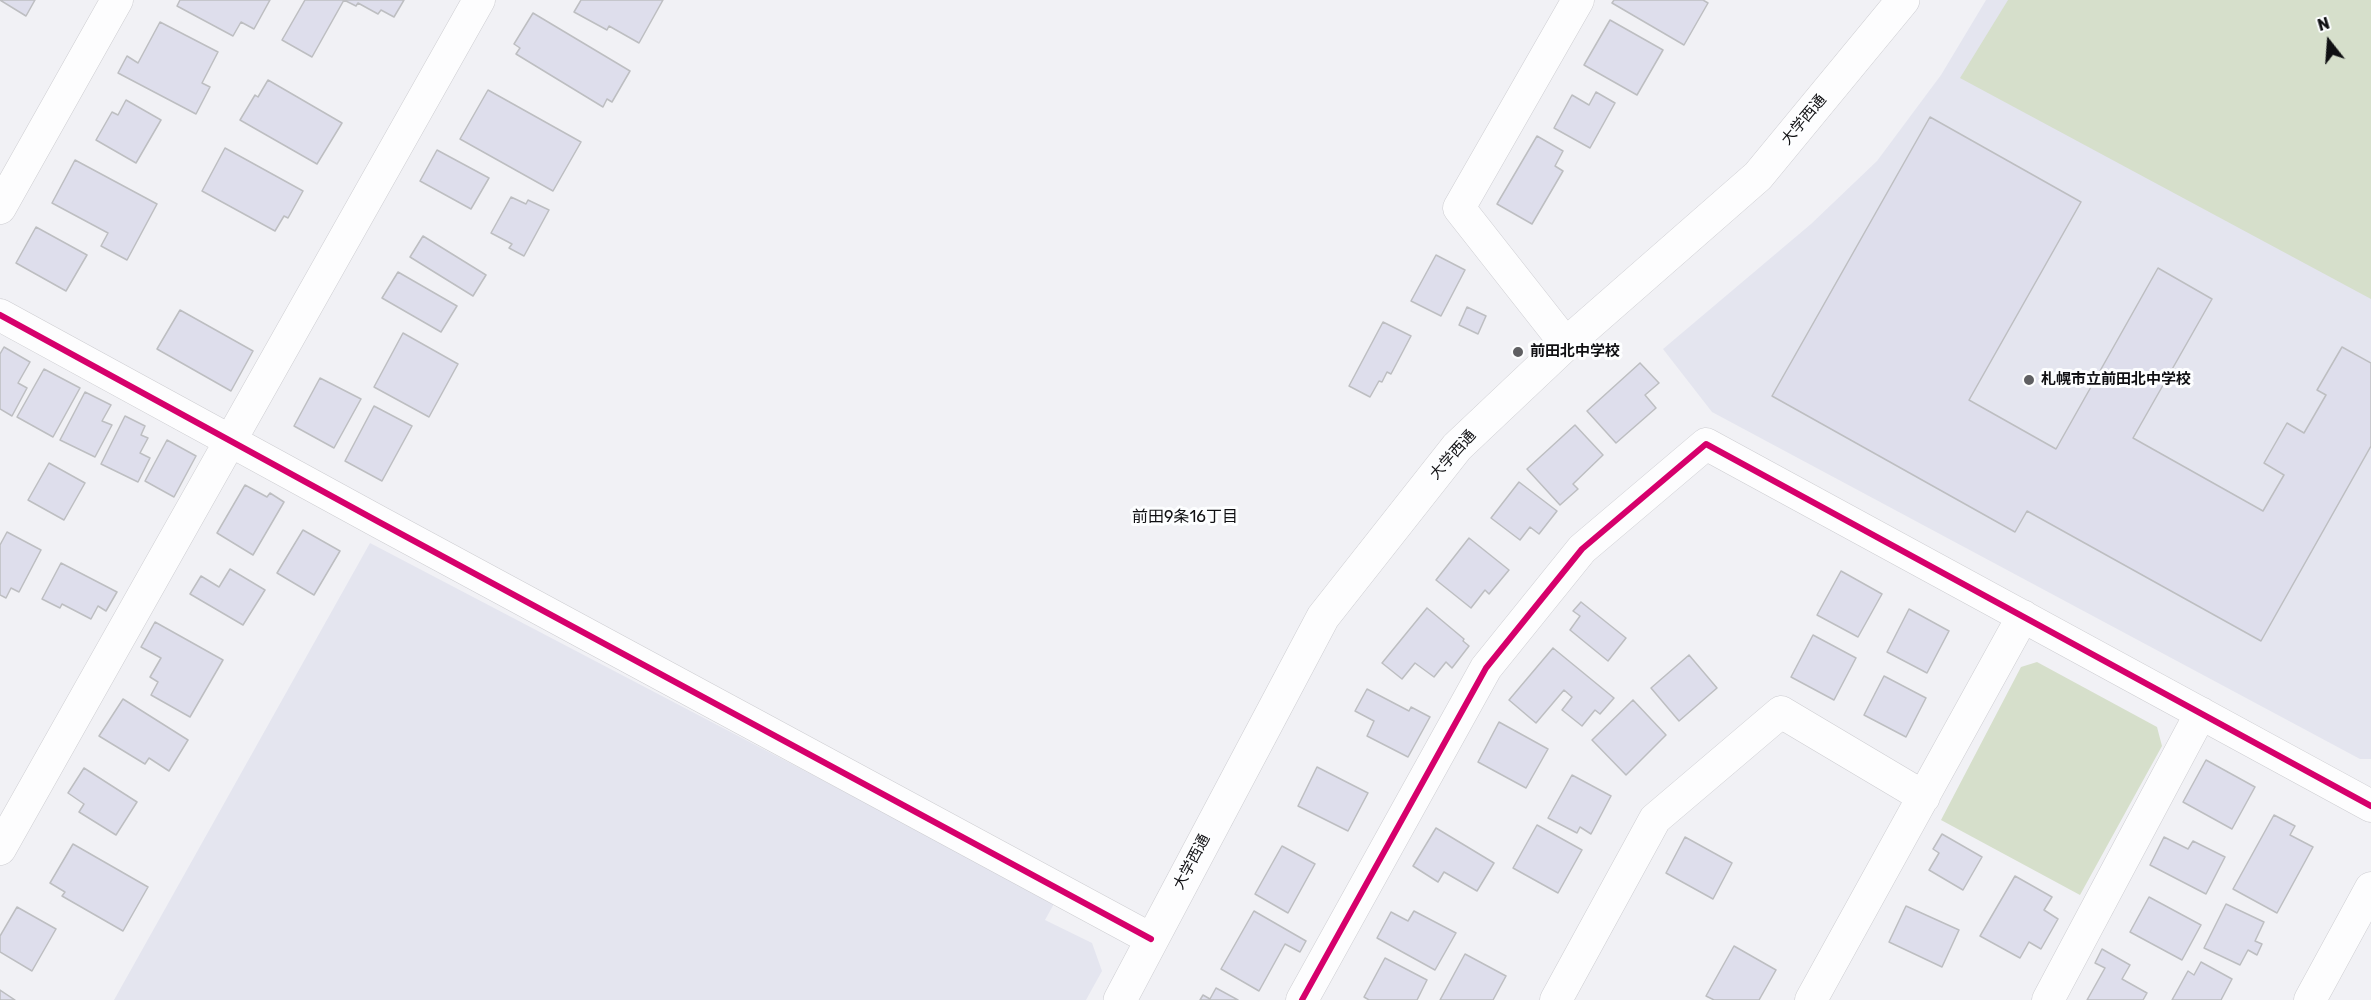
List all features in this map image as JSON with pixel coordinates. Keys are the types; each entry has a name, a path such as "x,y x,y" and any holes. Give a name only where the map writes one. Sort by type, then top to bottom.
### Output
{"street":[{"path":"0,207 117,0"},
{"path":"0,849 479,0"},
{"path":"1566,344 1459,208 1578,0"},
{"name":"大学西通","path":"1119,1000 1323,617 1457,447 1566,344 1758,176 1903,0"},
{"path":"0,315 1152,939"},
{"path":"1302,1000 1486,668 1582,549 1706,444 2371,806"},
{"path":"1811,1000 2023,616"},
{"path":"1556,1000 1655,819 1782,712 1924,797"},
{"path":"2048,1000 2201,713"},
{"path":"2310,1000 2371,888"}],"shaded area":[{"name":"札幌市立前田北中学校","path":"1986,0 2371,0 2371,759 2360,759 1712,412 1663,349 1811,224 1877,161 1941,75"},
{"path":"370,543 1055,902 1045,920 1092,943 1102,971 1086,1000 114,1000"}],"green space":[{"path":"2008,0 2371,0 2371,299 1960,78"},
{"path":"2037,662 2157,727 2162,746 2080,895 1941,820 2021,667"}],"building":[{"path":"0,0 35,0 26,16"},
{"path":"180,0 270,0 254,29 241,22 233,36 177,6"},
{"path":"305,0 344,0 312,57 282,40"},
{"path":"344,0 404,0 394,17 381,10 378,14 358,3 356,6"},
{"path":"581,0 663,0 639,43 609,26 607,30 574,12"},
{"path":"1614,0 1703,0 1708,3 1684,45 1612,3"},
{"path":"533,13 630,71 612,102 607,99 603,107 516,54 520,48 514,44"},
{"path":"1610,20 1663,50 1637,95 1584,65"},
{"path":"160,22 218,52 202,83 210,87 196,114 118,73 127,56 138,63"},
{"path":"268,80 342,123 317,164 240,120 255,95 258,97"},
{"path":"488,90 581,142 553,191 460,139"},
{"path":"1596,92 1615,103 1590,148 1554,128 1572,95 1589,105"},
{"path":"126,100 161,120 136,163 96,140 112,112 118,115"},
{"path":"1930,117 2081,202 1969,400 2056,449 2158,268 2212,299 2133,438 2263,511 2284,475 2264,463 2287,423 2304,433 2326,395 2317,390 2342,347 2371,363 2371,446 2261,641 2027,511 2015,532 1772,396"},
{"path":"1537,136 1563,151 1555,166 1563,171 1532,224 1497,204"},
{"path":"225,148 303,191 288,218 284,216 275,231 202,191"},
{"path":"437,150 489,178 471,209 420,181"},
{"path":"75,160 157,204 127,260 101,246 108,233 52,203"},
{"path":"511,197 526,204 528,200 549,210 524,256 509,248 512,244 491,233"},
{"path":"36,227 87,255 66,291 16,263"},
{"path":"423,236 486,275 473,296 410,257"},
{"path":"1436,255 1465,270 1441,316 1411,301"},
{"path":"398,272 457,306 441,332 382,298"},
{"path":"1467,307 1486,316 1478,334 1459,325"},
{"path":"180,310 253,351 231,391 157,349"},
{"path":"1383,322 1411,336 1391,374 1387,372 1370,397 1349,386"},
{"path":"403,333 458,364 429,417 374,387"},
{"path":"4,347 30,362 18,383 27,388 12,416 0,409 0,354"},
{"path":"1640,363 1659,383 1645,395 1656,408 1616,443 1587,411"},
{"path":"44,369 80,388 53,437 17,417"},
{"path":"320,378 361,399 334,448 294,426"},
{"path":"85,392 111,405 102,421 112,425 95,457 60,440"},
{"path":"374,406 412,426 382,481 345,461"},
{"path":"125,416 145,426 141,435 148,438 140,453 150,458 138,482 101,464"},
{"path":"1575,425 1603,455 1573,484 1578,489 1560,505 1527,469"},
{"path":"167,440 196,456 174,497 145,481"},
{"path":"49,463 85,483 64,520 28,500"},
{"path":"1519,482 1557,511 1539,534 1530,527 1520,540 1491,518"},
{"path":"245,485 267,497 270,493 284,502 253,555 217,533"},
{"path":"303,530 340,551 314,595 277,573"},
{"path":"7,532 41,550 19,592 11,588 6,598 0,595 0,545"},
{"path":"1469,538 1509,570 1489,594 1485,590 1471,608 1436,580"},
{"path":"61,563 117,592 106,611 98,606 91,619 62,604 60,608 42,599"},
{"path":"230,569 265,590 243,625 190,594 201,576 219,587"},
{"path":"1841,571 1882,594 1858,637 1817,615"},
{"path":"1581,602 1626,638 1608,661 1570,630 1580,616 1573,611"},
{"path":"1427,608 1464,639 1463,641 1469,646 1452,668 1446,662 1434,677 1415,663 1402,679 1382,663"},
{"path":"1909,609 1949,631 1927,673 1887,652"},
{"path":"155,622 223,660 190,717 151,695 158,682 150,677 161,658 141,647"},
{"path":"1813,635 1856,658 1834,700 1791,677"},
{"path":"1553,648 1614,698 1600,714 1595,710 1582,726 1562,710 1572,697 1564,690 1536,723 1509,700"},
{"path":"1689,655 1717,688 1679,721 1651,688"},
{"path":"1884,676 1926,698 1906,737 1864,715"},
{"path":"1367,689 1409,711 1411,707 1430,717 1408,757 1367,736 1374,721 1355,711"},
{"path":"123,699 188,740 169,771 149,758 145,764 99,736"},
{"path":"1633,700 1666,735 1626,775 1592,740"},
{"path":"1499,722 1548,749 1526,788 1478,762"},
{"path":"2206,760 2255,787 2232,829 2183,802"},
{"path":"1317,767 1368,793 1348,831 1298,806"},
{"path":"84,768 137,802 116,835 79,812 84,804 68,793"},
{"path":"1572,775 1611,796 1591,834 1580,827 1577,833 1548,818"},
{"path":"2274,815 2295,826 2290,835 2313,847 2277,913 2233,889"},
{"path":"1537,825 1582,850 1558,893 1513,868"},
{"path":"1436,828 1494,863 1477,891 1444,872 1438,882 1413,866"},
{"path":"1942,834 1982,857 1963,890 1929,870 1939,853 1933,849"},
{"path":"1685,837 1732,863 1713,899 1666,873"},
{"path":"2164,837 2188,849 2193,841 2225,857 2206,894 2150,865"},
{"path":"73,844 148,887 123,931 62,896 65,892 50,883"},
{"path":"1282,846 1315,864 1288,913 1255,894"},
{"path":"2015,876 2052,897 2044,910 2058,919 2041,949 2029,942 2020,958 1980,936"},
{"path":"2149,897 2201,925 2182,960 2130,932"},
{"path":"2226,904 2264,922 2255,941 2262,944 2257,955 2248,950 2240,965 2204,948"},
{"path":"1906,906 1959,930 1942,967 1889,942"},
{"path":"17,907 56,929 32,971 0,952 0,936"},
{"path":"1254,911 1306,941 1300,952 1285,944 1259,991 1221,969"},
{"path":"1414,911 1456,933 1435,970 1377,938 1391,912 1408,921"},
{"path":"1734,946 1776,970 1759,1000 1714,1000 1706,996"},
{"path":"2102,949 2130,965 2122,979 2147,993 2143,1000 2087,1000 2105,968 2095,963"},
{"path":"1465,954 1506,976 1493,1000 1440,1000"},
{"path":"1385,958 1427,980 1417,1000 1369,1000 1364,997"},
{"path":"2201,962 2232,979 2221,1000 2172,1000 2188,971 2194,975"},
{"path":"1216,988 1238,1000 1200,1000 1203,995 1210,999"},
{"path":"0,990 15,1000 0,1000"}],"cycle path":[{"path":"0,315 1151,939"},
{"path":"1302,1000 1486,668 1582,549 1706,444 2371,806"}],"place":[{"name":"前田北中学校","path":"1518,352"},
{"name":"札幌市立前田北中学校","path":"2029,380"}],"district":[{"name":"前田9条16丁目","path":"1185,517"}]}
